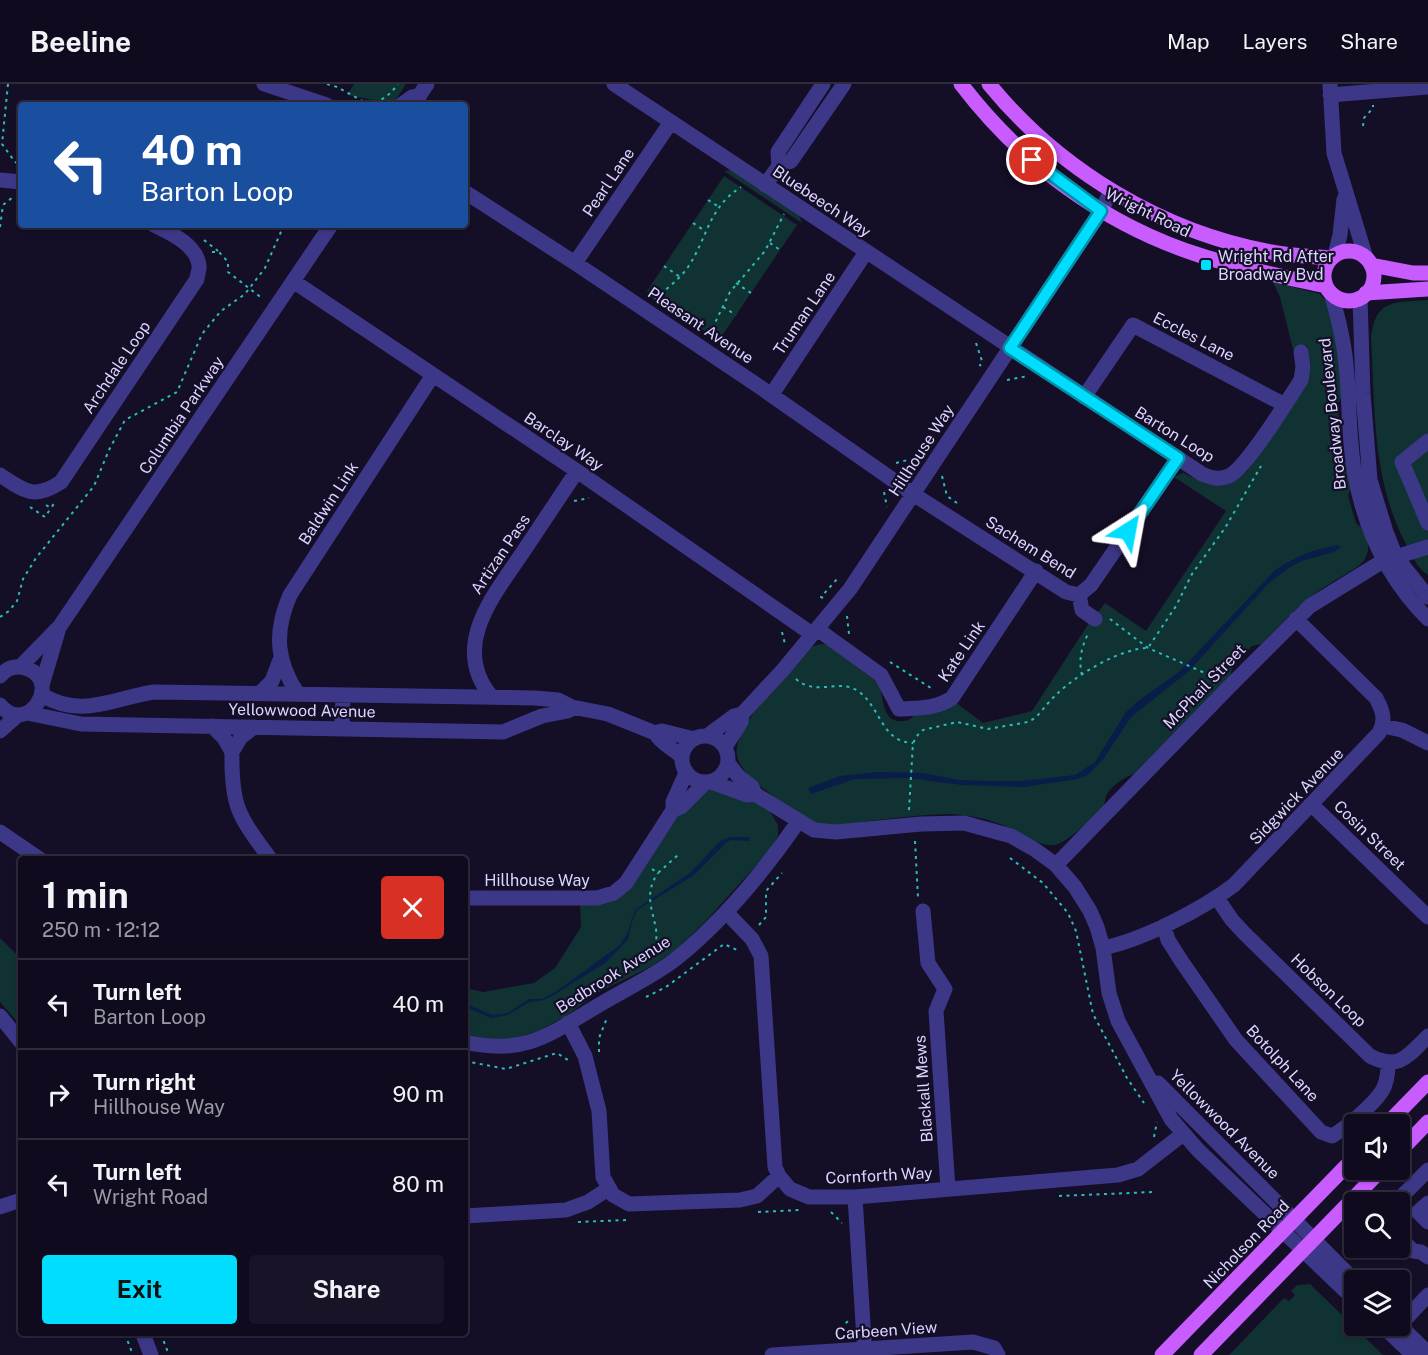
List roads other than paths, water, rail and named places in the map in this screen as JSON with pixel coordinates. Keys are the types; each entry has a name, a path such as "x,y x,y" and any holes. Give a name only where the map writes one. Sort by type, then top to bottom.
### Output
{"main road":[{"name":"Wright Road","path":"961,84 1021,150 1042,169 1101,211 1141,232 1202,256 1329,290"},
{"name":"Wright Road","path":"989,84 1029,128 1061,156 1111,191 1183,226 1227,240 1272,252 1333,257"},
{"path":"1428,273 1413,273 1369,261 1352,251 1343,251 1333,257 1324,270 1329,290 1346,300 1363,295 1428,289"},
{"path":"1363,295 1373,281 1369,261"},
{"path":"1397,1114 1428,1082"},
{"path":"1410,1141 1428,1122"},
{"name":"Nicholson Road","path":"1162,1355 1344,1169"},
{"path":"1202,1355 1372,1180"}],"street":[{"path":"264,84 282,87 320,102"},
{"path":"779,166 778,152 823,84"},
{"path":"765,185 779,166 791,161 844,84"},
{"name":"Bluebeech Way","path":"622,86 671,122 1010,348"},
{"path":"1369,261 1345,194 1334,153 1327,87 1428,87"},
{"path":"405,102 412,97 421,95"},
{"name":"Pearl Lane","path":"575,263 671,122"},
{"path":"0,180 18,188"},
{"name":"Hillhouse Way","path":"701,738 734,716 742,714 850,589 1101,211 1111,191"},
{"name":"Pleasant Avenue","path":"468,194 772,394 913,494"},
{"path":"1333,257 1340,235 1345,194"},
{"name":"Archdale Loop","path":"0,475 26,492 50,490 61,482 197,279 199,265 194,253 178,238 160,228"},
{"name":"Columbia Parkway","path":"42,690 60,626 329,228"},
{"name":"Truman Lane","path":"772,394 866,252"},
{"name":"Barclay Way","path":"292,281 815,632"},
{"name":"Broadway Boulevard","path":"1329,290 1340,326 1346,364 1355,475 1372,538 1428,597"},
{"name":"Broadway Boulevard","path":"1363,295 1363,393 1370,480 1386,532 1390,559 1400,588 1428,620"},
{"name":"Eccles Lane","path":"1084,398 1133,325 1285,405"},
{"name":"Barton Loop","path":"1010,348 1211,478 1232,474 1244,462 1285,405 1303,374 1301,352"},
{"name":"Baldwin Link","path":"260,694 272,681 280,660 282,618 290,595 433,375"},
{"path":"1428,441 1402,462 1428,523"},
{"name":"Sachem Bend","path":"913,494 1066,592 1079,595 1091,585 1178,458"},
{"name":"Artizan Pass","path":"452,696 466,683 474,664 476,636 485,608 577,471"},
{"name":"McPhail Street","path":"1056,865 1296,619 1320,598 1390,559 1428,547"},
{"name":"Kate Link","path":"815,632 881,675 899,709 934,707 952,698 1036,571"},
{"path":"1079,595 1082,610 1099,622"},
{"path":"1296,619 1376,698 1382,709 1383,726 1402,730 1428,743"},
{"name":"Columbia Parkway","path":"0,676 60,626"},
{"name":"Baldwin Link","path":"280,660 286,676 298,694"},
{"path":"474,664 480,682 491,696"},
{"name":"Yellowwood Avenue","path":"11,665 30,669 38,676 42,690 53,702 67,706 102,705 154,692 491,696 550,699 568,703 572,707 608,714 655,733 662,731 701,738"},
{"path":"0,731 39,703 42,690"},
{"path":"342,729 343,695"},
{"name":"Yellowwood Avenue","path":"0,705 10,713 81,724 503,732 552,713 568,711 572,707"},
{"name":"Hillhouse Way","path":"725,747 741,722 742,714"},
{"path":"212,726 224,738 232,752 232,784 238,812 268,856"},
{"name":"Sidgwick Avenue","path":"1103,948 1164,926 1217,898 1234,885 1374,741 1383,726"},
{"path":"232,752 241,737 254,727"},
{"name":"Yellowwood Avenue","path":"655,733 659,740 675,748 682,757"},
{"path":"701,738 719,741 725,747 728,763 722,775 708,782 693,779 686,773 683,765 682,757 685,748 701,738"},
{"name":"Yellowwood Avenue","path":"728,763 738,776 752,786 755,794 814,830 826,832 921,824 964,823 1011,836 1056,865 1075,887 1090,910 1103,948 1109,993 1118,1020 1171,1119 1183,1134 1283,1232 1309,1245 1344,1272"},
{"name":"Hillhouse Way","path":"468,898 597,898 614,893 626,883 673,810 673,802 686,773"},
{"name":"Hillhouse Way","path":"673,810 681,807 708,782"},
{"name":"Yellowwood Avenue","path":"708,782 747,795 755,794"},
{"name":"Cosin Street","path":"1312,805 1428,917"},
{"name":"Bedbrook Avenue","path":"468,1043 486,1047 511,1048 543,1038 676,959 726,912 773,858 798,822"},
{"path":"0,832 35,856"},
{"name":"Hobson Loop","path":"1217,898 1244,933 1370,1056 1388,1064"},
{"path":"568,1023 586,1060 599,1112 603,1177 613,1195 628,1204 740,1200 757,1196 779,1176 775,1167 761,956 749,935 726,912"},
{"name":"Blackall Mews","path":"924,913 928,963 945,989 936,1011 948,1189"},
{"name":"Botolph Lane","path":"1164,926 1173,947 1236,1040 1321,1132 1332,1136 1344,1130 1381,1092 1386,1082 1388,1064"},
{"path":"0,1016 18,1038"},
{"path":"1388,1064 1410,1054 1428,1036"},
{"name":"Yellowwood Avenue","path":"1146,1070 1295,1220 1309,1245 1344,1287"},
{"name":"Cornforth Way","path":"779,1176 790,1189 809,1197 855,1197 1118,1175 1138,1169 1183,1134"},
{"path":"1406,1192 1428,1170"},
{"path":"1410,1197 1428,1182"},
{"path":"468,1216 566,1210 588,1202 608,1189"},
{"path":"855,1197 865,1352"},
{"path":"0,1207 18,1201"},
{"path":"1428,1203 1418,1212 1428,1222"},
{"path":"1410,1248 1428,1257"},
{"path":"1410,1314 1428,1295"},
{"path":"1410,1335 1428,1353"},
{"path":"144,1336 151,1355"},
{"path":"1393,1336 1413,1355"},
{"name":"Carbeen View","path":"772,1355 865,1352 973,1342 994,1348 998,1355"}],"water":[{"path":"1339,545 1340,548 1334,552 1301,561 1269,583 1188,672 1131,717 1104,758 1088,775 1077,779 1024,787 962,785 908,778 855,779 811,794 808,788 840,776 877,772 923,773 960,780 989,781 1021,781 1075,775 1095,762 1126,712 1179,672 1274,571 1305,554"},
{"path":"731,837 749,837 750,841 731,840 727,842 693,876 637,910 628,939 605,963 544,1000 529,1002 508,1015 491,1018 468,1008 468,1004 492,1015 508,1013 529,999 542,999 557,991 620,945 627,934 635,910 691,872 720,841"}],"place":[{"name":"Wright Rd After Broadway Bvd","path":"1206,265"}]}
